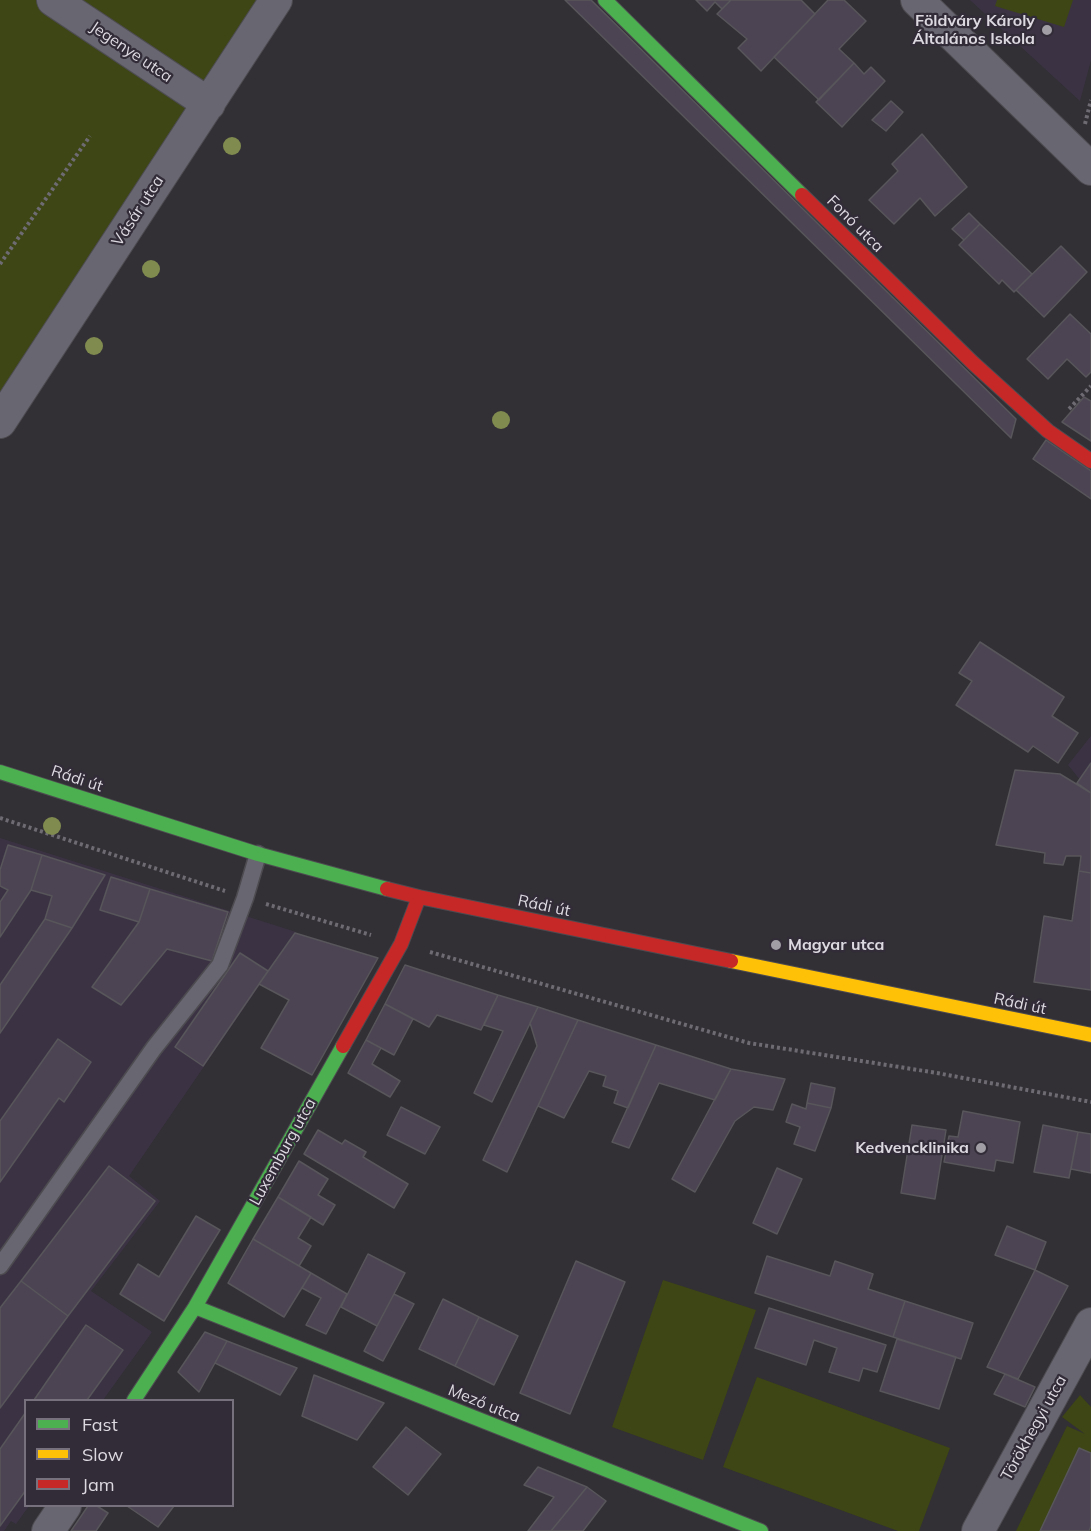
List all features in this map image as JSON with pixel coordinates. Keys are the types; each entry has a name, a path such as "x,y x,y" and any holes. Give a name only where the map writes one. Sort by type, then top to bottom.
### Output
{"street":[{"name":"Jegenye utca","path":"53,0 209,104"},
{"name":"Vásár utca","path":"0,422 276,0"},
{"name":"Fonó utca","path":"604,0 973,363 1048,431 1091,461"},
{"path":"918,0 1091,169"},
{"name":"Rádi út","path":"0,772 258,854 419,897 1091,1035"},
{"name":"Luxemburg utca","path":"135,1399 195,1307 400,944 419,897"},
{"name":"Mező utca","path":"195,1307 761,1531"},
{"name":"Törökhegyi utca","path":"978,1531 1091,1324"},
{"path":"48,1531 63,1507"}],"lane":[{"path":"0,1266 154,1048 220,965 245,898 258,854"}],"path":[{"path":"1084,124 1091,100"},
{"path":"0,264 90,136"},
{"path":"0,818 245,898 749,1043 937,1073 1091,1102"}],"shaded area":[{"name":"Földváry Károly Általános Iskola","path":"970,0 1091,0 1091,60 1080,101"},
{"path":"1091,736 1091,793 1068,765"},
{"path":"0,838 296,932 129,1176 160,1201 91,1291 152,1332 104,1399 24,1399 24,1507 28,1507 16,1524 11,1521 4,1531 0,1531"}],"green space":[{"path":"0,0 258,0 0,406"},
{"path":"997,0 1073,0 1064,27 995,6"},
{"path":"663,1280 756,1310 703,1460 612,1427"},
{"path":"757,1377 950,1448 919,1531 898,1531 723,1467"},
{"path":"1080,1395 1091,1407 1091,1531 1016,1531 1067,1426 1085,1434 1062,1417"}],"building":[{"path":"565,0 591,0 1016,419 1011,438"},
{"path":"696,0 731,0 722,9 715,2 707,11"},
{"path":"731,0 801,0 815,14 761,71 738,48 747,39 717,14"},
{"path":"828,0 844,0 866,21 839,49 854,63 819,100 774,57"},
{"path":"854,63 864,74 871,67 885,81 842,127 816,102"},
{"path":"891,101 903,112 886,131 872,120"},
{"path":"922,134 967,187 935,216 920,198 894,224 869,200 898,171 892,164"},
{"path":"969,213 980,224 964,240 952,229"},
{"path":"980,224 1032,274 1014,292 1002,280 999,284 959,245"},
{"path":"1061,246 1087,272 1044,317 1016,290"},
{"path":"1070,314 1091,334 1091,372 1086,377 1067,359 1048,379 1027,359"},
{"path":"1084,397 1091,401 1091,441 1062,422"},
{"path":"1046,440 1091,471 1091,499 1033,459"},
{"path":"980,642 1064,697 1052,716 1078,733 1058,763 1033,746 1028,752 956,705 972,681 959,673"},
{"path":"1091,763 1091,793 1077,783"},
{"path":"1015,770 1060,774 1091,793 1091,873 1079,871 1081,856 1066,856 1063,865 1044,863 1045,853 996,845"},
{"path":"8,845 42,855 31,890 0,937 0,902 8,890 0,886 0,870"},
{"path":"42,855 105,875 72,928 45,919 52,896 31,890"},
{"path":"1079,871 1091,873 1091,990 1034,982 1044,916 1072,921"},
{"path":"111,877 150,889 139,922 100,910"},
{"path":"150,889 228,912 212,961 167,949 121,1005 92,987 139,922"},
{"path":"45,919 72,928 0,1033 0,985"},
{"path":"295,933 378,958 312,1075 261,1048 289,1000 259,984"},
{"path":"240,953 268,971 203,1066 175,1047"},
{"path":"405,965 498,995 481,1030 437,1015 429,1027 385,1004"},
{"path":"498,995 538,1007 492,1102 474,1093 503,1031 484,1025"},
{"path":"385,1004 413,1019 394,1055 366,1040"},
{"path":"538,1007 578,1020 507,1172 483,1160 537,1046 530,1023"},
{"path":"578,1020 656,1045 628,1108 614,1103 618,1091 603,1086 606,1076 589,1071 564,1118 538,1106"},
{"path":"58,1039 91,1062 64,1102 59,1098 0,1182 0,1121"},
{"path":"366,1040 381,1048 372,1064 400,1081 390,1097 348,1073"},
{"path":"656,1045 731,1069 715,1100 659,1083 629,1148 612,1142"},
{"path":"731,1069 785,1079 773,1110 754,1107 735,1121 695,1192 672,1179"},
{"path":"811,1083 835,1088 831,1108 807,1103"},
{"path":"807,1103 831,1108 815,1151 794,1144 800,1127 786,1122 792,1104 806,1109"},
{"path":"401,1107 440,1127 425,1154 387,1135"},
{"name":"Kedvencklinika","path":"963,1111 1020,1122 1013,1163 996,1160 994,1171 944,1162 949,1136 958,1137"},
{"path":"912,1125 946,1130 935,1199 901,1193"},
{"path":"1043,1125 1078,1132 1069,1178 1034,1172"},
{"path":"318,1130 342,1144 345,1140 366,1152 363,1157 408,1184 394,1208 304,1154"},
{"path":"1078,1132 1091,1134 1091,1173 1071,1169"},
{"path":"299,1161 328,1179 318,1195 335,1205 323,1225 278,1197"},
{"path":"109,1166 155,1201 68,1316 21,1281"},
{"path":"777,1168 802,1179 777,1234 753,1223"},
{"path":"278,1197 311,1217 298,1238 311,1246 299,1266 253,1239"},
{"path":"196,1216 220,1230 164,1321 120,1294 138,1264 159,1277"},
{"path":"1007,1226 1046,1242 1035,1270 995,1255"},
{"path":"253,1239 311,1273 284,1317 228,1283"},
{"path":"368,1254 405,1273 377,1326 341,1307"},
{"path":"767,1256 830,1276 835,1261 873,1274 868,1289 905,1301 893,1337 755,1293"},
{"path":"576,1261 625,1282 570,1414 520,1393"},
{"path":"1035,1270 1068,1286 1018,1379 987,1367"},
{"path":"311,1273 347,1294 326,1334 306,1325 321,1298 302,1288"},
{"path":"21,1281 68,1316 0,1408 0,1308"},
{"path":"394,1294 414,1304 383,1361 364,1351"},
{"path":"443,1299 479,1317 455,1366 419,1349"},
{"path":"905,1301 973,1323 961,1359 893,1337"},
{"path":"769,1308 886,1345 877,1372 863,1368 859,1381 829,1372 837,1348 814,1340 806,1365 755,1348"},
{"path":"479,1317 518,1336 494,1385 455,1366"},
{"path":"86,1325 123,1350 88,1399 35,1399"},
{"path":"205,1332 227,1341 199,1392 178,1372"},
{"path":"897,1339 956,1357 939,1409 880,1391"},
{"path":"227,1341 297,1368 280,1395 215,1363"},
{"path":"1005,1374 1035,1387 1025,1407 994,1394"},
{"path":"314,1375 384,1403 357,1440 302,1416"},
{"path":"24,1415 24,1493 0,1526 0,1449"},
{"path":"406,1427 441,1454 408,1495 373,1467"},
{"path":"1079,1448 1091,1453 1091,1526 1089,1531 1040,1531"},
{"path":"538,1467 587,1487 551,1531 528,1531 554,1497 524,1485"},
{"path":"587,1487 606,1501 583,1531 551,1531"},
{"path":"87,1507 99,1507 108,1513 96,1531 71,1531"},
{"path":"128,1507 173,1507 158,1527"}],"traffic: fast":[{"path":"605,0 802,195"},
{"path":"0,772 258,854 387,889"},
{"path":"135,1399 195,1307 343,1046"},
{"path":"195,1307 761,1531"}],"traffic: slow":[{"path":"731,961 1091,1035"}],"traffic: jam":[{"path":"802,195 973,363 1048,431 1091,461"},
{"path":"387,889 731,961"},
{"path":"343,1046 401,944 419,897"}],"place":[{"name":"Földváry Károly Általános Iskola","path":"1047,30"},
{"name":"Magyar utca","path":"776,945"},
{"name":"Kedvencklinika","path":"981,1148"}]}
